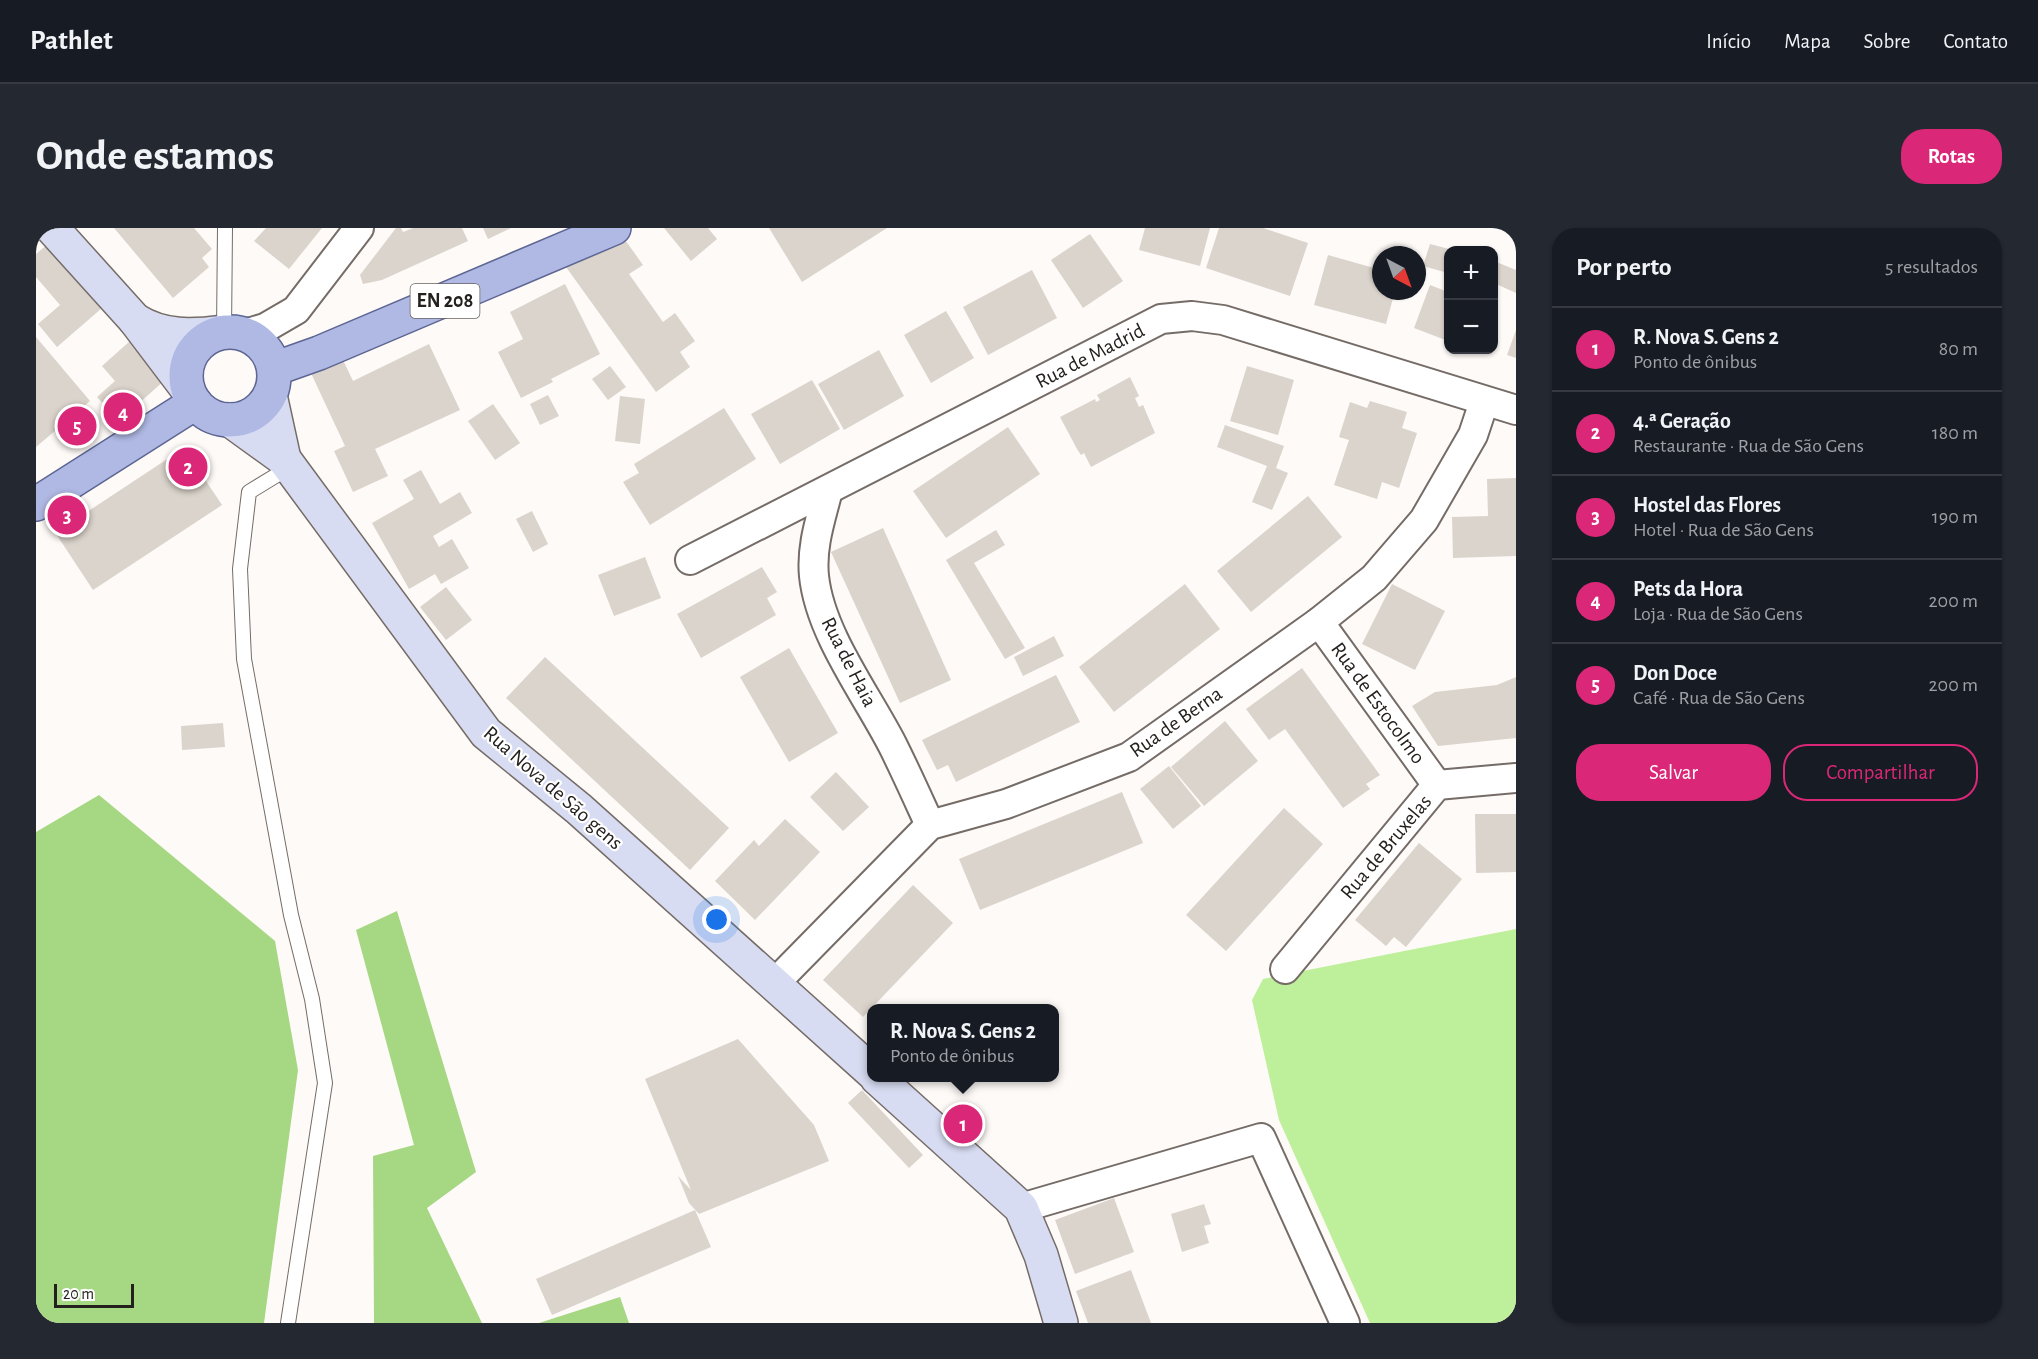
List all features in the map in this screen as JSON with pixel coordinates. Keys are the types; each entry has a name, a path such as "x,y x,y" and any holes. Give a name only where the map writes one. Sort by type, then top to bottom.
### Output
{"main road":[{"name":"EN 208","path":"230,420 252,413 261,407 272,382 319,353 614,228"},
{"path":"230,420 213,416 192,397 185,376 193,351 203,341 235,333 264,348 272,382"},
{"path":"36,504 192,397"}],"street":[{"path":"52,228 135,320 192,397"},
{"path":"135,320 147,327 170,334 235,333 265,328 296,310 359,228"},
{"name":"Rua de Madrid","path":"690,560 1161,319 1192,316 1223,320 1516,410"},
{"name":"Rua Nova de São gens","path":"272,382 287,463"},
{"name":"Rua de Berna","path":"930,825 1006,804 1129,756 1318,622 1374,578 1424,520 1473,435 1484,402"},
{"name":"Rua Nova de São gens","path":"230,420 287,463 486,733 579,809 867,1068"},
{"name":"Rua de Haia","path":"828,490 815,540 814,576 823,612 837,644 893,746 930,825"},
{"name":"Rua de Estocolmo","path":"1318,622 1437,785"},
{"name":"Rua de Bruxelas","path":"1285,969 1437,785 1516,778"},
{"path":"774,984 930,825"},
{"path":"882,1082 1021,1208 1041,1255 1060,1323"},
{"path":"1021,1208 1262,1138 1345,1323"}],"lane":[{"path":"225,228 235,333"},
{"path":"287,463 249,492 240,569 244,659 258,744 291,915 312,999 325,1083 288,1323"}],"green space":[{"path":"99,795 275,941 298,1070 264,1323 36,1323 36,832"},
{"path":"397,911 476,1172 427,1208 482,1323 374,1323 373,1156 414,1145 356,930"},
{"path":"1516,929 1516,1323 1370,1323 1279,1120 1252,1000 1263,979"},
{"path":"620,1297 629,1323 539,1323"}],"building":[{"path":"114,228 194,228 212,249 202,258 209,267 173,298"},
{"path":"266,228 322,228 289,269 254,241"},
{"path":"396,228 401,228 403,232 413,228 462,228 468,241 382,280 363,284 360,275"},
{"path":"483,228 511,228 488,239"},
{"path":"664,228 708,228 717,239 691,261"},
{"path":"769,228 887,228 802,282"},
{"path":"1145,228 1210,228 1200,266 1139,250"},
{"path":"1219,228 1263,228 1308,243 1290,296 1206,268"},
{"path":"618,230 643,265 629,274 663,322 675,313 695,341 680,352 690,367 656,392 566,267"},
{"path":"1090,234 1123,281 1083,308 1051,260"},
{"path":"48,244 102,308 57,347 38,324 60,305 36,277 36,254"},
{"path":"1430,244 1444,248 1444,272 1426,267"},
{"path":"1328,255 1372,267 1372,300 1393,300 1386,324 1314,305"},
{"path":"1498,263 1516,270 1516,293 1498,285"},
{"path":"1032,270 1057,318 988,355 963,307"},
{"path":"565,284 600,354 551,379 553,382 521,398 498,352 523,339 510,312"},
{"path":"1430,285 1444,290 1444,339 1414,328"},
{"path":"946,311 974,358 931,383 904,335"},
{"path":"1516,330 1516,358 1507,355"},
{"path":"36,337 90,401 36,447"},
{"path":"130,341 165,380 119,421 97,397 115,381 102,366"},
{"path":"429,344 460,410 375,449 388,476 353,492 334,451 345,446 310,371 341,356 353,381"},
{"path":"879,350 904,396 844,430 818,384"},
{"path":"610,366 626,387 608,400 592,379"},
{"path":"1247,366 1294,380 1278,435 1230,421"},
{"path":"1130,377 1139,396 1135,398 1139,407 1143,405 1155,433 1091,467 1084,453 1081,455 1077,449 1060,417 1095,399 1096,402 1100,400 1097,395"},
{"path":"812,380 840,429 780,464 751,414"},
{"path":"548,395 559,416 540,425 530,404"},
{"path":"620,396 645,399 640,444 615,441"},
{"path":"1370,401 1407,412 1402,428 1417,433 1399,488 1382,482 1377,499 1334,485 1349,440 1339,437 1350,402 1367,408"},
{"path":"493,404 520,443 495,460 468,421"},
{"path":"724,408 756,459 650,525 623,482 639,473 634,464"},
{"path":"1225,425 1284,446 1276,468 1288,473 1272,510 1252,502 1267,466 1217,447"},
{"path":"1008,427 1040,474 946,538 913,491"},
{"path":"184,448 222,505 93,590 43,514 72,495 84,514"},
{"path":"421,470 440,504 460,492 472,513 433,536 439,547 452,539 469,568 441,584 435,574 409,589 372,523 414,499 403,480"},
{"path":"1516,478 1516,556 1453,558 1452,517 1488,516 1487,479"},
{"path":"1308,496 1342,537 1251,612 1217,571"},
{"path":"532,511 548,544 533,552 516,519"},
{"path":"883,528 951,680 900,703 831,552"},
{"path":"996,530 1005,545 974,563 1025,648 1005,659 946,560"},
{"path":"645,557 661,598 614,616 598,575"},
{"path":"762,567 777,592 767,598 776,615 701,658 677,614"},
{"path":"1185,584 1220,629 1114,712 1079,667"},
{"path":"1392,584 1445,611 1415,670 1362,644"},
{"path":"446,587 472,620 446,640 420,607"},
{"path":"1054,636 1064,656 1023,676 1014,657"},
{"path":"789,648 838,733 789,762 740,677"},
{"path":"545,657 729,828 690,870 506,698"},
{"path":"1302,668 1380,775 1366,784 1370,789 1343,808 1285,729 1269,740 1246,709"},
{"path":"1056,675 1080,722 956,782 948,765 937,770 922,740"},
{"path":"1516,677 1516,738 1438,746 1412,706 1435,692 1497,685"},
{"path":"1225,721 1258,761 1204,806 1171,767"},
{"path":"223,723 225,747 182,750 181,726"},
{"path":"1169,766 1201,806 1173,829 1140,789"},
{"path":"836,772 869,807 843,831 810,797"},
{"path":"1122,792 1143,843 980,910 959,859"},
{"path":"1284,808 1323,844 1226,951 1186,915"},
{"path":"1475,814 1516,814 1516,872 1476,873"},
{"path":"785,819 820,852 755,920 715,881 754,840 759,846"},
{"path":"1419,843 1462,879 1406,947 1394,937 1386,946 1355,920"},
{"path":"913,885 953,923 875,1004 867,1004 867,1013 863,1017 823,980"},
{"path":"738,1039 814,1125 829,1161 699,1214 689,1203 678,1176 691,1190 645,1079"},
{"path":"862,1090 923,1155 909,1168 848,1103"},
{"path":"1114,1198 1134,1252 1075,1274 1055,1220"},
{"path":"1204,1204 1211,1224 1204,1226 1209,1243 1182,1252 1171,1214"},
{"path":"695,1210 711,1247 552,1315 536,1279"},
{"path":"1131,1270 1151,1323 1088,1323 1076,1291"}],"place":[{"name":"Pets da Hora","path":"123,412"},
{"name":"Don Doce","path":"77,426"},
{"name":"4.ª Geração","path":"188,467"},
{"name":"Hostel das Flores","path":"67,515"},
{"name":"R. Nova S. Gens 2","path":"963,1124"}]}
